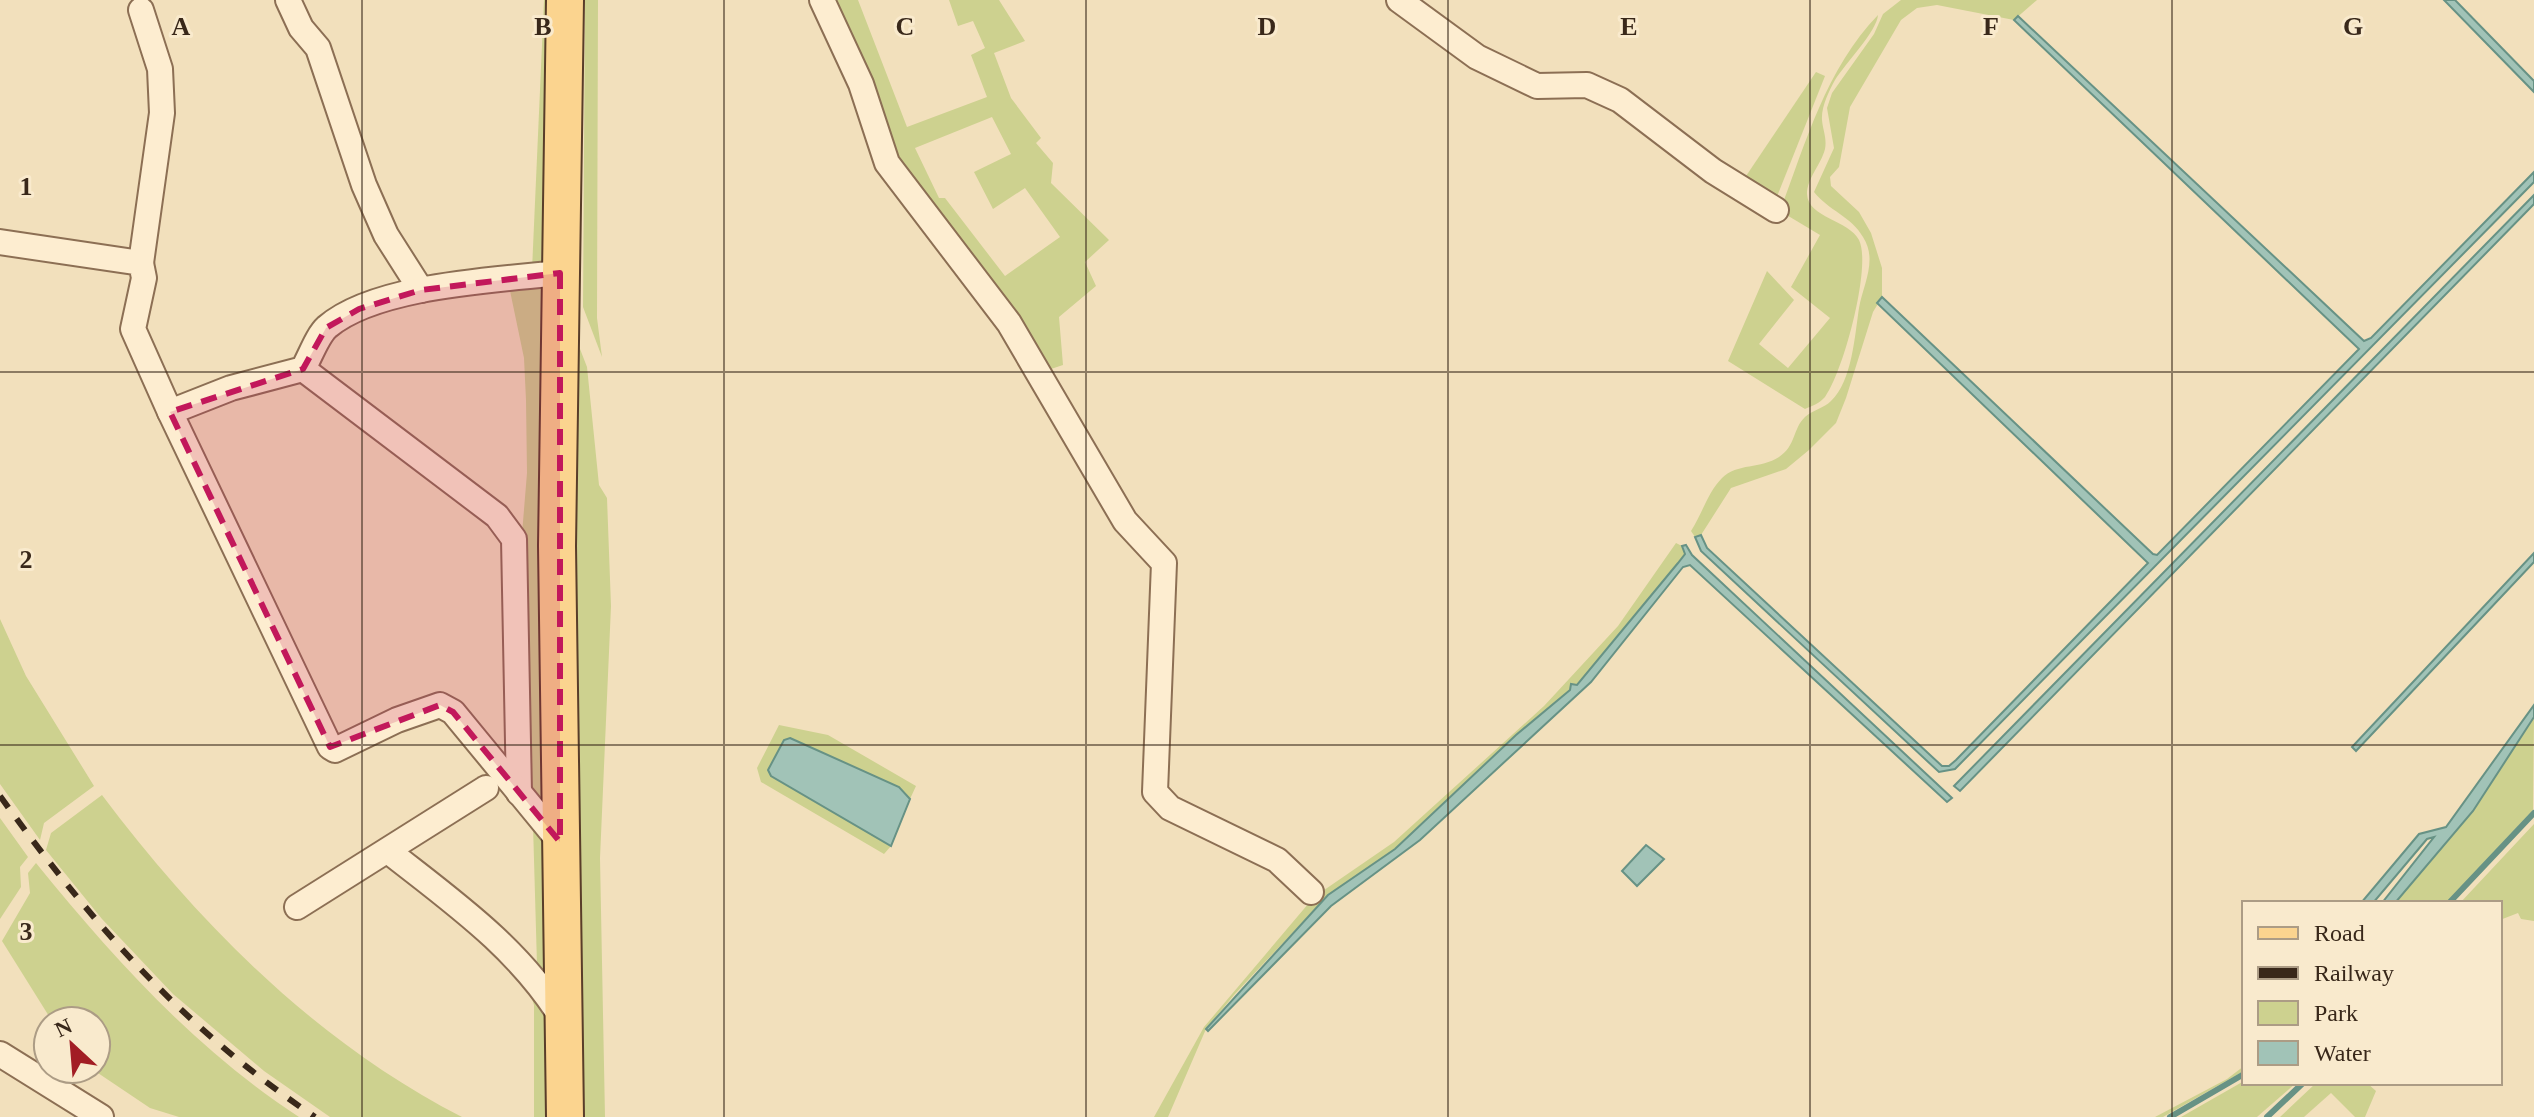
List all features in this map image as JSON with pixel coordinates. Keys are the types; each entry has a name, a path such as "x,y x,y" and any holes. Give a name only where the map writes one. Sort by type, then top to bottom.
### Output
{"main road":[{"path":"565,0 560,273 560,842 565,1117"}],"street":[{"path":"288,0 301,28 318,48 364,185 386,235 421,290"},
{"path":"822,0 861,84 887,163 1009,323 1125,521 1164,563 1165,621 1155,792 1170,808 1277,860 1311,892"},
{"path":"1399,0 1477,57 1537,86 1587,85 1620,100 1713,171 1776,210"},
{"path":"141,10 160,69 162,113 141,263 144,278 133,329 330,747 335,750 397,720 440,705 453,712 560,842"},
{"path":"0,242 6,240 141,263"},
{"path":"170,412 231,388 303,369 326,328 359,309 421,290 560,273"},
{"path":"303,369 497,516 514,539 519,793"},
{"path":"297,907 486,788"},
{"path":"388,851 488,929 524,965 564,1022"},
{"path":"0,1054 101,1117"}],"highlighted area":[{"path":"560,273 560,842 453,712 440,705 330,747 170,412 303,369 326,328 359,309 421,290"}],"green space":[{"path":"544,0 550,0 541,270 532,270"},
{"path":"585,0 598,0 597,318 602,357 583,307"},
{"path":"827,0 858,0 907,127 987,97 971,55 985,48 973,21 958,26 949,0 999,0 1025,41 994,53 1011,98 1041,138 1036,143 1053,163 1051,183 1109,240 1085,262 1096,286 1059,317 1063,365 1045,371 891,161","holes":["992,117 1011,154 974,172 993,209 1025,188 1060,237 1005,276 945,198 939,198 915,148"]},
{"path":"1901,0 2037,0 2014,20 1937,5 1917,8 1901,20 1850,107 1839,167 1830,177 1831,186 1859,212 1871,233 1882,268 1882,297 1873,312 1846,398 1836,423 1809,450 1786,469 1731,488 1701,535 1695,537 1691,531 1722,478 1735,470 1772,461 1785,453 1801,421 1831,401 1844,382 1869,255 1858,230 1814,192 1834,148 1827,108 1832,93 1874,34 1883,14"},
{"path":"1878,15 1872,30 1835,80 1826,99 1822,115 1825,149 1808,188 1809,202 1814,208 1847,228 1859,240 1862,272 1854,319 1840,366 1825,397 1805,409 1728,361 1767,271 1794,300 1759,344 1788,368 1830,318 1791,287 1820,235 1780,211 1831,83 1844,59"},
{"path":"1816,72 1825,76 1774,204 1742,182"},
{"path":"545,279 540,465 542,808 524,791 522,534 527,473 526,400 524,358 509,286"},
{"path":"575,336 587,367 599,485 607,498 611,606 600,858 605,1117 581,1117 574,874"},
{"path":"1676,543 1682,546 1685,555 1577,685 1516,735 1395,849 1328,895 1234,995 1206,1029 1168,1117 1154,1117 1204,1027 1314,897 1394,842 1544,706 1618,626"},
{"path":"0,619 26,676 94,786 44,823 40,840 0,784"},
{"path":"2534,717 2533,810 2448,901 2397,901 2473,811"},
{"path":"779,725 828,735 916,786 910,799 899,787 790,738 784,740 768,770 771,776 891,846 884,854 761,782 757,768"},
{"path":"102,795 179,890 264,977 358,1053 462,1117 330,1117 264,1071 173,994 102,919 46,850 51,833"},
{"path":"0,818 28,857 20,867 21,887 0,919"},
{"path":"2534,824 2534,921 2521,919 2518,913 2502,919 2502,901 2462,901"},
{"path":"533,825 541,830 548,983 537,965"},
{"path":"36,863 126,967 191,1032 261,1091 299,1117 179,1117 150,1108 112,1082 112,1005 42,1005 2,941 30,893 28,873"},
{"path":"523,971 549,1017 546,1117 534,1117 534,1005"},
{"path":"2242,1068 2242,1072 2163,1117 2155,1117 2227,1079"},
{"path":"2242,1082 2242,1085 2294,1085 2257,1117 2181,1117"},
{"path":"2314,1085 2369,1085 2376,1091 2365,1117 2355,1117 2331,1093 2304,1117 2280,1117"}],"water":[{"path":"2444,0 2455,0 2534,81 2534,92"},
{"path":"2018,16 2364,341 2371,338 2534,172 2534,182 1955,769 1939,772 1701,551 1695,537 1701,535 1707,548 1942,766 1949,766 1956,760 2148,563 1877,303 1882,297 2157,555 2359,349 2014,20"},
{"path":"2534,195 2534,204 1960,791 1954,786"},
{"path":"1686,545 1692,555 1952,798 1947,802 1690,565 1683,567 1591,682 1420,840 1331,906 1208,1031 1206,1029 1328,895 1395,849 1516,735 1570,690 1571,684 1577,685 1678,563 1685,554 1682,546"},
{"path":"2534,553 2534,562 2356,751 2352,747"},
{"path":"2534,705 2534,717 2473,811 2397,901 2384,901 2434,837 2427,839 2375,901 2363,901 2419,834 2446,827"},
{"path":"790,738 899,787 910,799 891,846 771,776 768,770 784,740"},
{"path":"1646,845 1664,859 1637,886 1622,871"}],"waterway":[{"path":"2451,901 2534,813"},
{"path":"2170,1117 2242,1075"},
{"path":"2267,1117 2301,1085"}],"railway":[{"path":"0,796 70,888 142,971 223,1047 315,1117"}]}
